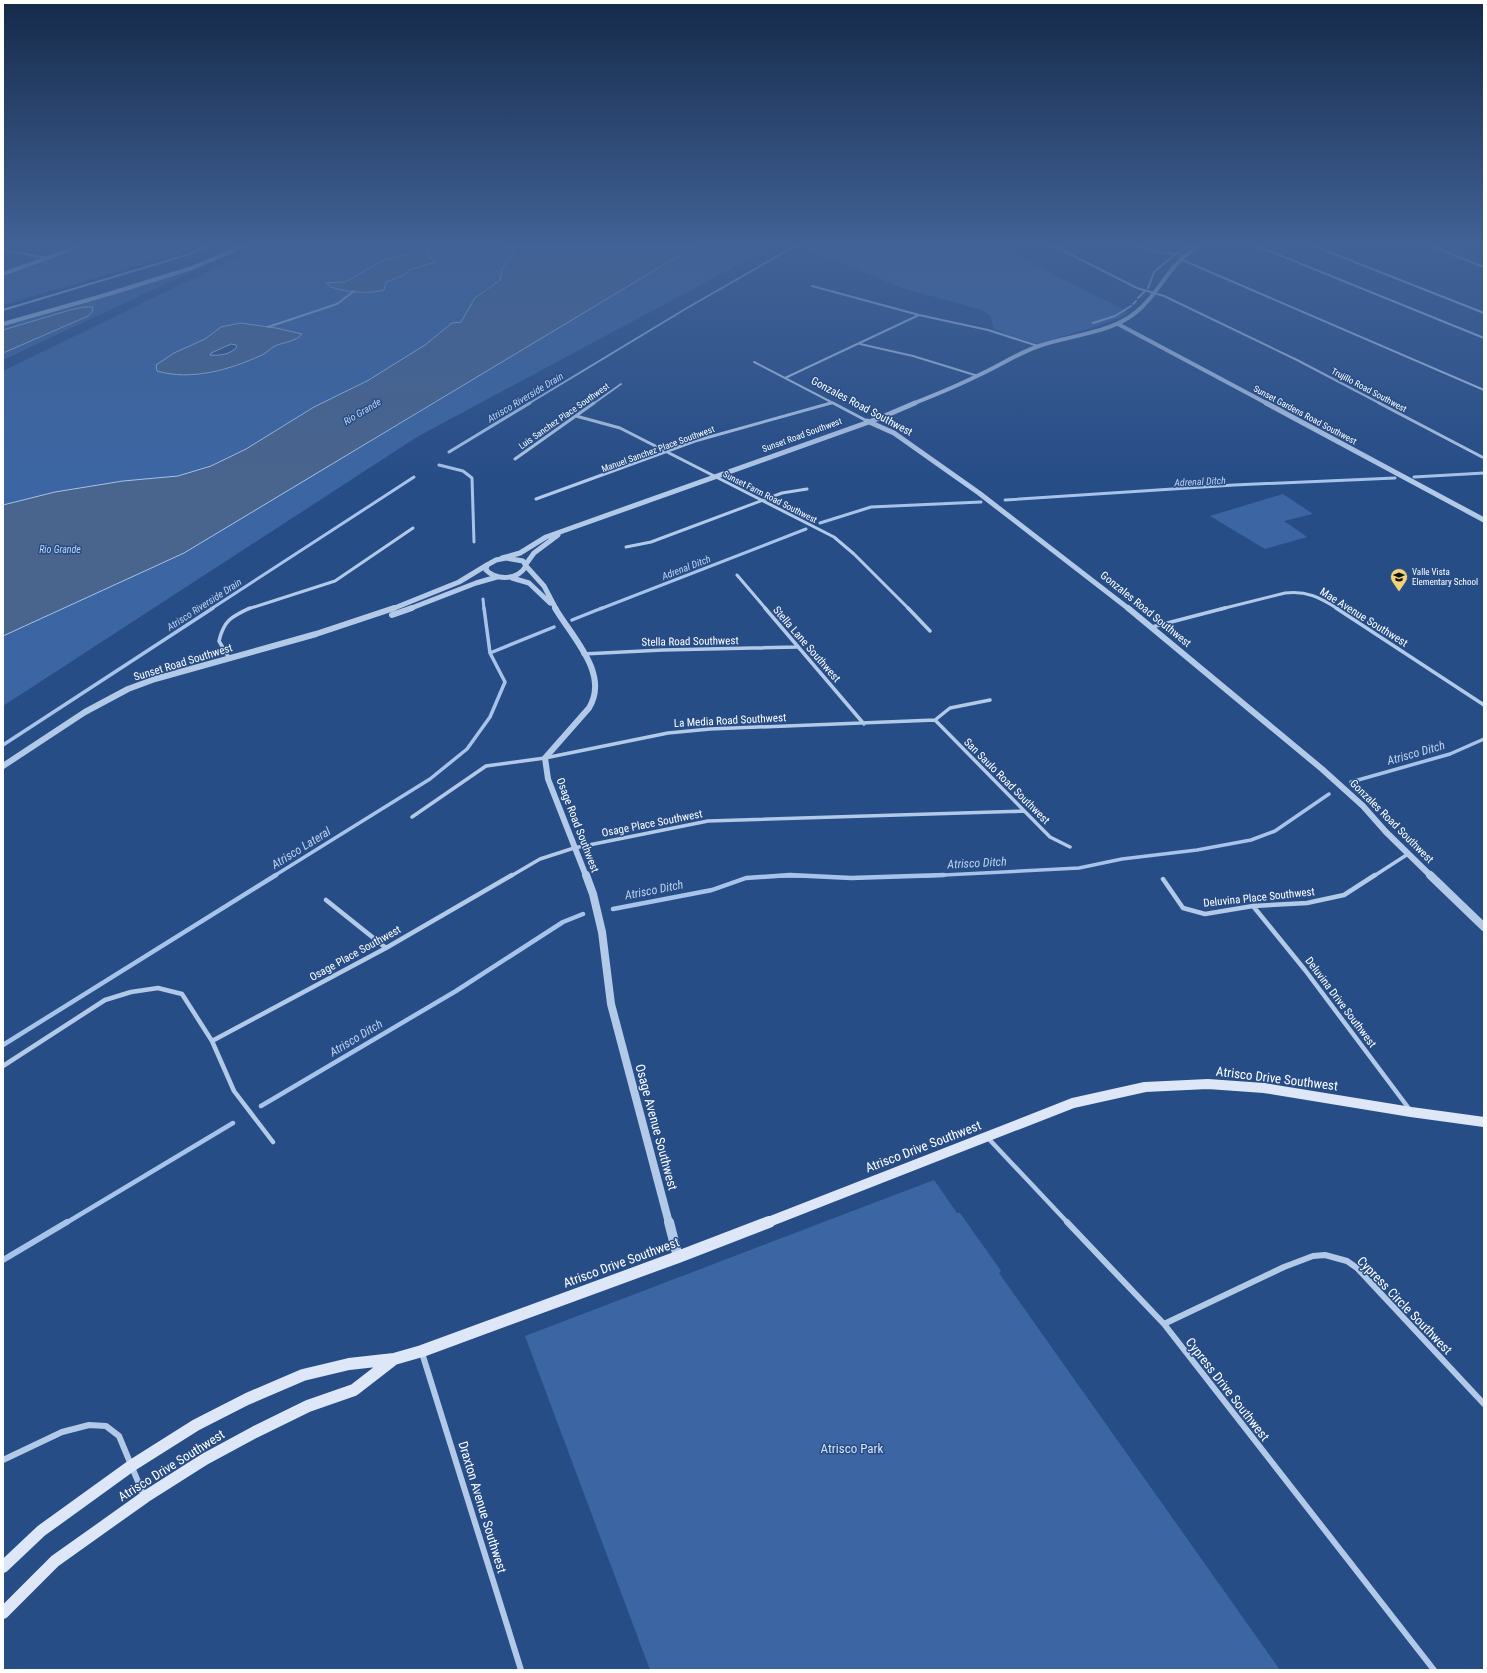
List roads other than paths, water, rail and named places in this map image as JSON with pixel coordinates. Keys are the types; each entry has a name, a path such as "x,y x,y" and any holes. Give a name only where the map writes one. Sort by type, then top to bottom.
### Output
{"main road":[{"name":"Atrisco Drive Southwest","path":"3,1567 41,1531 132,1466 196,1425 247,1399 303,1375 349,1364 394,1359 422,1351 678,1257 1073,1103 1145,1087 1208,1084 1264,1088 1484,1122"},
{"name":"Atrisco Drive Southwest","path":"3,1613 55,1561 145,1497 205,1459 255,1432 308,1406 354,1390 394,1359"}],"street":[{"path":"785,378 901,324"},
{"path":"961,324 988,330 1038,346"},
{"name":"Sunset Road Southwest","path":"316,634 407,604 459,582 493,561 520,553 539,540 867,421 978,376 1038,346 1118,324"},
{"name":"Sunset Gardens Road Southwest","path":"1118,324 1484,520"},
{"name":"Trujillo Road Southwest","path":"1222,324 1297,360 1482,457"},
{"path":"1331,324 1484,390"},
{"path":"1450,324 1484,338"},
{"path":"860,344 913,356 978,376"},
{"name":"Gonzales Road Southwest","path":"754,362 894,434 979,493 1152,627 1322,768 1363,806 1386,832 1484,927"},
{"name":"Luis Sanchez Place Southwest","path":"514,459 621,384"},
{"name":"Manuel Sanchez Place Southwest","path":"536,499 695,441 832,403"},
{"name":"Sunset Farm Road Southwest","path":"576,416 620,428 834,537 843,544 930,631"},
{"path":"626,547 651,542 788,491 807,489"},
{"path":"229,658 218,640 219,633 226,622 236,614 262,603 313,590 335,582 414,528"},
{"name":"Sunset Road Southwest","path":"3,766 85,712 128,689 155,679 229,658 388,616 433,601 476,583 520,574 524,571 534,553 561,532"},
{"path":"502,558 518,559 526,565 531,574 544,586 583,654 593,673 596,684 596,692 593,702 545,758"},
{"path":"487,565 485,568 488,573 502,577 524,580 532,584 556,609"},
{"name":"Stella Lane Southwest","path":"737,575 796,647 864,724"},
{"name":"Mae Avenue Southwest","path":"1152,627 1285,593 1299,592 1309,594 1319,598 1484,704"},
{"name":"Stella Road Southwest","path":"583,654 663,650 796,647"},
{"path":"935,720 950,708 990,700"},
{"name":"La Media Road Southwest","path":"412,817 486,766 545,758 668,733 710,729 935,720"},
{"name":"San Saulo Road Southwest","path":"935,720 1050,837 1070,848"},
{"name":"Osage Road Southwest","path":"545,758 548,779 593,894 602,932 611,1004"},
{"name":"Osage Place Southwest","path":"212,1041 386,948 540,859 574,848 708,821 1024,811"},
{"name":"Deluvina Place Southwest","path":"1163,879 1183,908 1205,914 1253,906 1307,903 1344,895 1408,854"},
{"path":"326,900 386,948"},
{"name":"Deluvina Drive Southwest","path":"1253,906 1309,976 1412,1112"},
{"path":"3,1066 105,1000 131,992 158,988 182,994 212,1041 234,1091 273,1142"},
{"name":"Osage Avenue Southwest","path":"611,1004 678,1257"},
{"name":"Cypress Drive Southwest","path":"986,1137 1164,1324 1434,1670"},
{"name":"Cypress Circle Southwest","path":"1164,1324 1295,1262 1313,1256 1325,1255 1347,1261 1357,1268 1484,1404"},
{"name":"Draxton Avenue Southwest","path":"422,1351 521,1670"},
{"path":"3,1460 62,1432 89,1425 106,1426 119,1436 145,1497"}],"water":[{"path":"23,324 69,324 3,353 3,330"},
{"path":"235,324 248,324 276,328 302,334 293,340 275,346 262,355 224,369 184,375 157,371 156,365 174,353 205,339 221,327","holes":["231,344 236,345 237,347 228,353 221,355 210,355 211,353"]},
{"name":"Rio Grande","path":"451,324 565,324 184,553 3,636 3,505 55,492 123,481 178,476 211,466 246,449 314,407 367,381 425,345"}],"waterway":[{"path":"268,327 277,324"},
{"name":"Atrisco Riverside Drain","path":"528,404 660,324"},
{"name":"Atrisco Riverside Drain","path":"449,452 530,403"},
{"path":"439,465 463,471 472,478 474,542"},
{"name":"Adrenal Ditch","path":"1414,477 1484,473"},
{"name":"Atrisco Riverside Drain","path":"211,609 414,477"},
{"name":"Adrenal Ditch","path":"1005,500 1234,485 1395,478"},
{"name":"Adrenal Ditch","path":"820,523 871,507 981,502"},
{"name":"Adrenal Ditch","path":"600,609 806,529"},
{"name":"Atrisco Lateral","path":"483,599 484,609"},
{"name":"Atrisco Riverside Drain","path":"3,745 213,608"},
{"name":"Atrisco Lateral","path":"484,608 490,653"},
{"name":"Adrenal Ditch","path":"572,620 602,608"},
{"name":"Adrenal Ditch","path":"490,653 554,627"},
{"name":"Atrisco Lateral","path":"274,876 430,779 467,749 490,717 505,682 490,653"},
{"name":"Atrisco Ditch","path":"1351,782 1450,754 1484,739"},
{"name":"Atrisco Ditch","path":"942,875 1079,868 1122,859 1197,850 1251,840 1275,831 1329,794"},
{"name":"Atrisco Lateral","path":"3,1045 276,875"},
{"name":"Atrisco Ditch","path":"613,909 712,890 746,878 790,875 851,878 942,875"},
{"name":"Atrisco Ditch","path":"924,876 942,875"},
{"name":"Atrisco Ditch","path":"777,876 809,876"},
{"name":"Atrisco Ditch","path":"261,1106 456,991 563,922 583,914"},
{"path":"66,1223 233,1123"},
{"path":"3,1260 67,1222"}],"place":[{"name":"Valle Vista Elementary School","path":"1399,592"}],"park label":[{"name":"Atrisco Park","path":"852,1448"}]}
